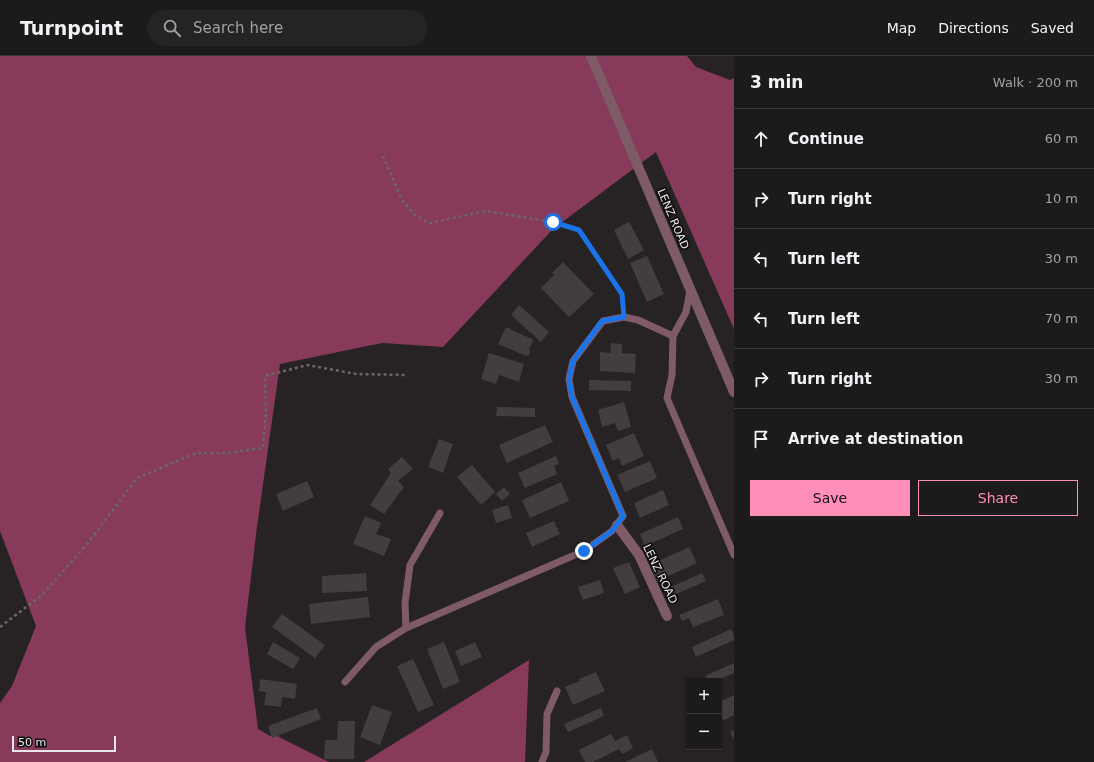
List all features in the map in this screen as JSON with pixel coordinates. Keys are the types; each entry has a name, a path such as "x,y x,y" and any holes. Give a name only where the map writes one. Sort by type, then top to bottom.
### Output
{"street":[{"name":"LENZ ROAD","path":"591,56 734,392"},
{"name":"LENZ ROAD","path":"616,525 639,555 667,616"}],"lane":[{"path":"690,290 686,312 673,336 672,374 667,398 734,555"},
{"path":"345,682 376,647 406,628 584,551 612,531 623,516 572,397 569,379 573,361 602,321 624,317 638,320 673,336"},
{"path":"406,628 404,603 410,565 440,513"},
{"path":"542,762 546,752 547,714 557,691"}],"path":[{"path":"383,156 402,200 415,215 430,223 486,211 553,222 579,230 622,294 624,317"},
{"path":"0,627 42,595 88,543 138,478 196,453 228,453 263,448 266,412 265,376 307,365 356,374 406,375"}],"shaded area":[{"path":"0,56 687,56 696,67 730,80 734,78 734,329 656,152 553,229 443,347 382,343 280,364 257,527 245,627 258,729 270,736 275,735 329,762 0,762 0,703 12,686 36,626 0,531"},
{"path":"529,660 525,762 364,762"}],"building":[{"path":"629,222 644,250 628,259 614,230"},
{"path":"647,256 664,294 647,302 630,263"},
{"path":"563,262 594,294 569,317 541,288 554,275 552,273"},
{"path":"519,305 549,332 541,342 511,315"},
{"path":"506,327 534,340 529,349 529,355 526,356 498,344"},
{"path":"611,343 622,344 622,353 636,354 635,373 600,371 600,352 610,353"},
{"path":"489,353 524,364 519,382 499,375 496,384 481,379"},
{"path":"589,380 631,381 631,391 589,390"},
{"path":"624,402 631,427 618,431 615,423 602,427 598,410"},
{"path":"497,407 535,408 535,417 496,416"},
{"path":"545,425 553,442 507,463 499,445"},
{"path":"634,433 644,456 622,466 619,458 613,461 606,445"},
{"path":"439,439 453,444 443,473 428,467"},
{"path":"556,456 559,464 554,466 557,474 525,488 518,473"},
{"path":"402,457 413,469 398,481 404,487 384,514 370,505 391,473 388,469"},
{"path":"650,461 657,478 625,492 617,475"},
{"path":"472,465 495,492 481,505 457,477"},
{"path":"307,481 314,497 283,511 276,494"},
{"path":"561,482 569,501 530,518 522,500"},
{"path":"504,487 510,494 502,501 496,494"},
{"path":"663,490 669,505 640,518 634,503"},
{"path":"508,505 512,518 496,523 492,510"},
{"path":"365,516 381,523 376,534 391,539 384,556 353,544"},
{"path":"678,517 683,529 645,546 640,534"},
{"path":"554,521 560,534 532,547 526,533"},
{"path":"689,547 697,563 657,581 650,565"},
{"path":"629,562 640,587 625,594 613,568"},
{"path":"366,573 367,591 322,593 322,576"},
{"path":"702,573 706,581 667,598 664,590"},
{"path":"600,580 604,593 583,600 578,587"},
{"path":"368,597 370,617 311,624 309,604"},
{"path":"718,599 724,615 693,627 689,618 682,621 679,615"},
{"path":"282,614 325,645 315,658 272,627"},
{"path":"731,629 734,635 734,640 696,657 692,647"},
{"path":"273,642 300,658 293,669 267,654"},
{"path":"444,642 460,682 443,689 427,649"},
{"path":"475,642 482,657 461,666 455,651"},
{"path":"413,659 434,705 418,712 397,666"},
{"path":"734,663 734,673 722,678 706,678 705,676"},
{"path":"596,672 605,691 573,705 565,687"},
{"path":"260,679 297,684 295,699 282,697 281,707 264,705 266,692 259,691"},
{"path":"734,695 734,715 723,721 722,719 722,701"},
{"path":"372,705 392,712 380,745 360,737"},
{"path":"317,708 321,719 272,738 268,726"},
{"path":"601,708 604,716 568,732 564,724"},
{"path":"338,721 355,721 354,759 324,759 325,740 337,740"},
{"path":"734,730 734,740 730,732"},
{"path":"611,734 615,741 627,735 633,748 622,754 619,749 593,762 585,762 579,750"},
{"path":"652,749 658,762 625,762"}],"route":[{"path":"553,222 579,230 622,294 624,317 602,321 573,361 569,379 572,397 623,516 612,531 584,551"}]}
